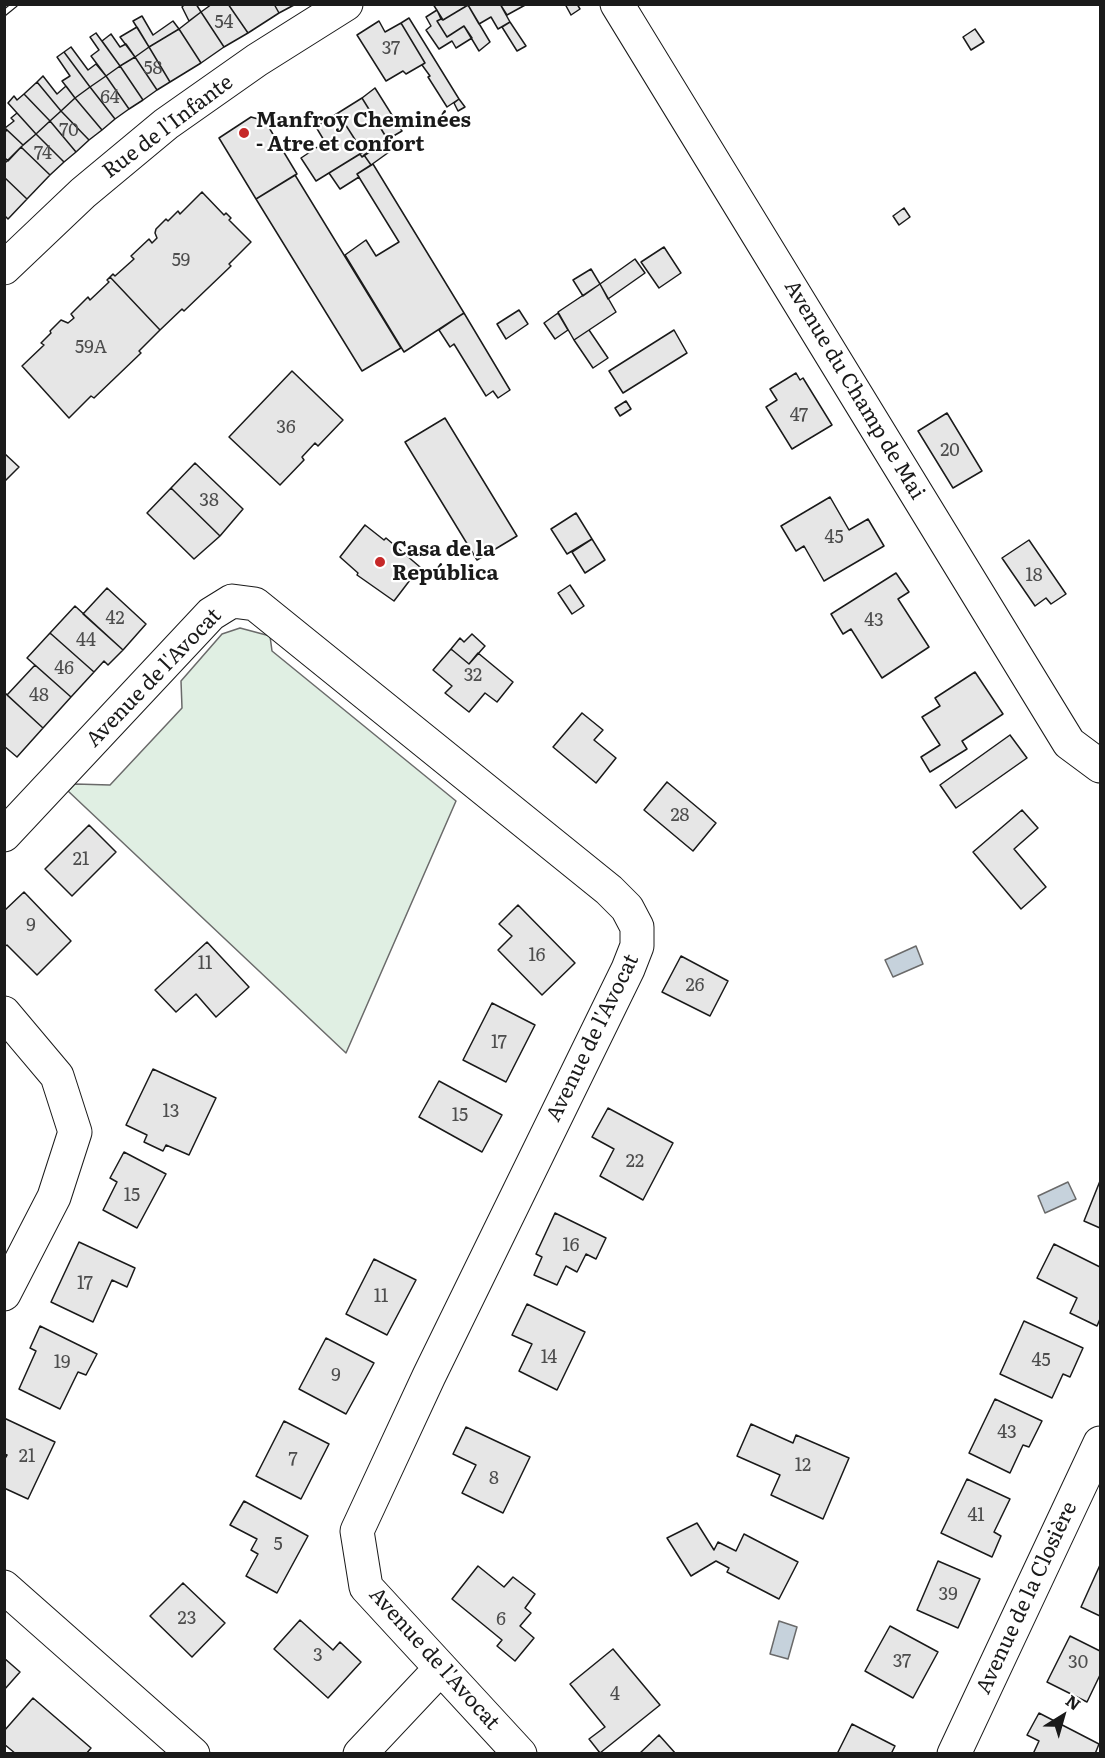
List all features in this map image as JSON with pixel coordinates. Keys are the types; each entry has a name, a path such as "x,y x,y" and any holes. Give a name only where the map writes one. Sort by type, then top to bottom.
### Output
{"street":[{"name":"Rue de l'Infante","path":"4,268 83,193 166,124 257,60 346,4"},
{"name":"Avenue du Champ de Mai","path":"617,4 1070,742 1101,766"},
{"name":"Avenue de l'Avocat","path":"4,835 211,614 232,601 255,604 609,890 627,908 637,927 637,946 628,969 429,1376 357,1531 366,1587 520,1754"},
{"path":"4,1013 57,1076 75,1132 54,1197 4,1294"},
{"name":"Avenue de la Closière","path":"954,1754 1101,1443"},
{"path":"4,1587 193,1754"},
{"path":"360,1754 440,1669"}],"green space":[{"path":"240,628 270,636 272,651 456,801 346,1053 68,791 75,784 110,785 182,708 181,681 222,634"}],"shaded area":[{"path":"916,946 923,964 893,977 885,960"},
{"path":"1068,1182 1076,1199 1045,1213 1038,1196"},
{"path":"779,1621 797,1627 788,1659 770,1654"}],"building":[{"path":"185,4 196,4 201,12 189,21 182,7"},
{"path":"212,4 228,4 248,33 224,47 201,12"},
{"path":"228,4 274,4 279,13 248,33"},
{"path":"274,4 294,4 294,5 279,13"},
{"path":"433,4 467,4 468,5 443,20"},
{"path":"500,4 510,22 498,29 491,17 479,24 468,5"},
{"path":"500,4 527,4 507,15"},
{"path":"565,4 577,4 580,9 571,15"},
{"path":"468,5 490,42 479,51 464,26 447,37 437,21 443,20"},
{"path":"437,10 441,19 437,21 447,37 464,26 472,38 456,48 452,41 439,49 426,30 431,26 426,17"},
{"path":"201,12 224,47 201,63 179,29"},
{"path":"142,16 153,35 173,21 179,29 149,47 133,21"},
{"path":"409,18 459,99 447,107 428,77 430,76 422,65 425,63 401,23"},
{"path":"379,21 385,32 401,23 425,63 406,74 403,71 386,81 357,35"},
{"path":"510,22 526,46 517,51 502,27"},
{"path":"137,27 149,47 135,57 120,37"},
{"path":"179,29 201,63 170,82 149,47"},
{"path":"975,29 984,42 971,50 963,37"},
{"path":"96,33 120,66 106,76 91,56 99,50 90,37"},
{"path":"111,34 120,47 126,44 135,57 120,66 102,41"},
{"path":"71,47 88,70 96,64 106,76 90,87 64,52"},
{"path":"149,47 170,82 157,90 135,57"},
{"path":"64,52 90,87 75,98 62,81 70,76 57,57"},
{"path":"135,57 157,90 143,100 120,66"},
{"path":"120,66 143,100 129,109 106,76"},
{"path":"43,76 57,94 66,86 75,98 61,111 37,82"},
{"path":"106,76 129,109 115,119 90,87"},
{"path":"37,82 61,111 50,121 24,94"},
{"path":"90,87 115,119 102,130 75,98"},
{"path":"375,88 402,131 390,138 386,137 362,98"},
{"path":"24,94 50,121 36,134 8,103 14,96 17,100"},
{"path":"75,98 102,130 89,140 61,111"},
{"path":"362,98 388,140 362,157 360,154 363,152 338,113"},
{"path":"459,99 465,107 458,111 454,103"},
{"path":"61,111 89,140 76,152 50,121"},
{"path":"17,113 36,134 23,145 5,128 14,121 11,118"},
{"path":"338,113 363,152 316,181 301,158 325,142 316,127"},
{"path":"251,117 265,121 297,174 256,199 219,138"},
{"path":"50,121 76,152 64,162 36,134"},
{"path":"7,130 23,145 8,161 4,157 4,133"},
{"path":"36,134 64,162 50,175 21,147"},
{"path":"386,137 390,138 396,147 371,165 364,155 388,140"},
{"path":"21,147 50,175 27,199 4,177 4,164"},
{"path":"360,154 362,157 364,155 371,165 357,174 359,177 340,189 329,173"},
{"path":"373,164 464,313 404,352 345,255 366,240 376,256 399,242 357,174"},
{"path":"295,175 401,348 362,371 256,199"},
{"path":"4,177 27,199 8,219 4,215"},
{"path":"202,192 224,215 226,213 231,218 229,220 251,242 229,264 231,266 184,311 182,309 160,330 110,277 113,274 115,276 134,259 131,256 149,239 152,243 157,238 156,229 166,219 168,221 178,211 180,214"},
{"path":"904,208 910,217 899,225 893,216"},
{"path":"664,247 681,273 659,288 641,262"},
{"path":"635,259 645,273 608,299 600,284"},
{"path":"591,269 600,284 583,296 573,280"},
{"path":"110,277 160,330 139,351 141,353 94,398 91,396 69,418 22,366 44,345 41,343 51,333 50,331 61,320 68,323 74,318 71,314 88,297 90,300 109,282 107,280"},
{"path":"600,284 616,312 574,340 558,312"},
{"path":"519,310 528,324 506,339 497,324"},
{"path":"464,313 510,390 498,398 493,391 486,396 454,344 450,347 439,330"},
{"path":"558,313 568,330 555,339 544,323"},
{"path":"589,330 608,358 593,368 574,340"},
{"path":"674,330 687,353 623,393 609,371"},
{"path":"292,371 343,420 318,446 315,443 302,457 304,460 280,485 229,437"},
{"path":"796,373 800,380 803,378 832,425 792,449 766,407 777,400 770,389"},
{"path":"626,401 631,409 620,416 615,408"},
{"path":"947,413 982,471 953,488 918,431"},
{"path":"445,418 517,536 477,560 405,442"},
{"path":"4,453 19,467 4,482"},
{"path":"195,463 243,509 220,536 171,488"},
{"path":"171,488 220,536 194,559 147,513"},
{"path":"830,497 849,530 868,519 884,546 824,581 804,546 796,551 781,526"},
{"path":"576,513 592,539 567,554 551,529"},
{"name":"Casa de la República","path":"365,525 384,540 386,538 420,567 394,601 357,575 358,573 340,557"},
{"path":"592,539 605,560 585,573 572,552"},
{"path":"1029,540 1066,594 1051,604 1046,598 1035,606 1002,558"},
{"path":"896,573 909,592 898,599 929,647 882,678 851,629 843,634 831,614"},
{"path":"570,585 584,606 572,614 558,593"},
{"path":"107,588 146,624 123,650 83,614"},
{"path":"75,606 123,650 108,665 104,661 94,672 50,633"},
{"path":"50,633 94,672 71,697 27,658"},
{"path":"472,634 485,646 469,664 451,649 460,638 464,642"},
{"path":"451,649 469,664 478,653 513,682 497,702 485,693 469,712 445,693 452,686 433,670"},
{"path":"35,665 71,697 43,728 7,695"},
{"path":"975,672 1003,714 962,741 967,749 930,772 921,757 940,745 922,717 940,706 935,698"},
{"path":"4,692 43,728 17,757 4,746"},
{"path":"582,713 603,730 594,740 616,758 596,783 553,747"},
{"path":"1010,735 1027,758 956,808 940,785"},
{"path":"667,782 716,823 693,851 644,810"},
{"path":"1022,810 1038,828 1014,849 1046,887 1021,909 973,852"},
{"path":"89,825 116,852 72,896 45,869"},
{"path":"24,892 71,941 37,975 7,945 4,947 4,911"},
{"path":"518,905 575,963 542,995 498,950 512,936 499,924"},
{"path":"207,942 249,987 216,1017 196,994 176,1012 155,990"},
{"path":"681,956 728,981 710,1016 662,992"},
{"path":"492,1003 535,1025 506,1082 463,1060"},
{"path":"153,1069 216,1098 189,1155 166,1145 163,1151 144,1142 147,1135 126,1125"},
{"path":"439,1081 502,1115 482,1152 419,1117"},
{"path":"608,1108 673,1143 643,1200 600,1176 614,1149 592,1137"},
{"path":"124,1152 166,1174 137,1228 103,1210 117,1182 110,1178"},
{"path":"1100,1181 1100,1228 1084,1221"},
{"path":"555,1213 606,1238 596,1259 586,1254 577,1272 566,1266 557,1285 534,1275 542,1257 536,1254"},
{"path":"79,1242 135,1268 127,1287 112,1280 93,1322 51,1302"},
{"path":"1054,1244 1100,1267 1100,1319 1097,1326 1070,1313 1077,1298 1037,1278"},
{"path":"374,1259 416,1280 387,1335 346,1314"},
{"path":"527,1304 585,1332 557,1390 519,1371 532,1344 512,1335"},
{"path":"1024,1321 1083,1348 1070,1377 1063,1374 1052,1398 1000,1374"},
{"path":"40,1326 97,1354 86,1375 78,1372 60,1409 19,1389 36,1351 30,1348"},
{"path":"326,1338 374,1363 346,1414 299,1389"},
{"path":"995,1399 1042,1421 1029,1447 1023,1445 1010,1473 969,1453"},
{"path":"4,1418 55,1442 28,1499 4,1488 4,1460 7,1455 4,1454"},
{"path":"284,1421 329,1444 301,1499 256,1476"},
{"path":"751,1424 793,1443 796,1435 849,1458 823,1519 771,1495 780,1475 737,1456"},
{"path":"466,1427 530,1457 503,1513 462,1493 476,1465 453,1454"},
{"path":"967,1479 1010,1499 994,1532 1001,1536 992,1557 941,1533"},
{"path":"244,1501 308,1536 277,1593 246,1576 258,1554 251,1550 257,1539 230,1525"},
{"path":"697,1523 714,1550 718,1542 736,1551 744,1534 798,1562 779,1599 727,1572 729,1568 716,1561 691,1576 667,1538"},
{"path":"938,1561 980,1579 958,1628 917,1610"},
{"path":"1100,1565 1100,1616 1081,1607"},
{"path":"478,1566 504,1587 513,1577 535,1594 525,1608 531,1613 520,1626 534,1638 515,1661 497,1646 502,1640 452,1599"},
{"path":"183,1583 225,1623 192,1657 150,1616"},
{"path":"300,1620 333,1650 340,1642 361,1662 328,1698 274,1649"},
{"path":"890,1626 938,1652 913,1698 865,1671"},
{"path":"1070,1636 1100,1651 1100,1675 1087,1702 1047,1682"},
{"path":"613,1649 660,1705 600,1753 589,1739 605,1727 570,1684"},
{"path":"4,1658 20,1672 4,1690"},
{"path":"33,1698 91,1748 86,1754 16,1754 4,1744 4,1731"},
{"path":"1039,1713 1099,1744 1095,1754 1033,1754 1039,1741 1027,1735"},
{"path":"852,1724 895,1746 891,1754 837,1754"},
{"path":"659,1735 676,1754 639,1754"}],"railway":[{"path":"4,13 15,4"}],"place":[{"name":"Manfroy Cheminées - Atre et confort","path":"244,133"},
{"name":"Casa de la República","path":"380,562"}]}
